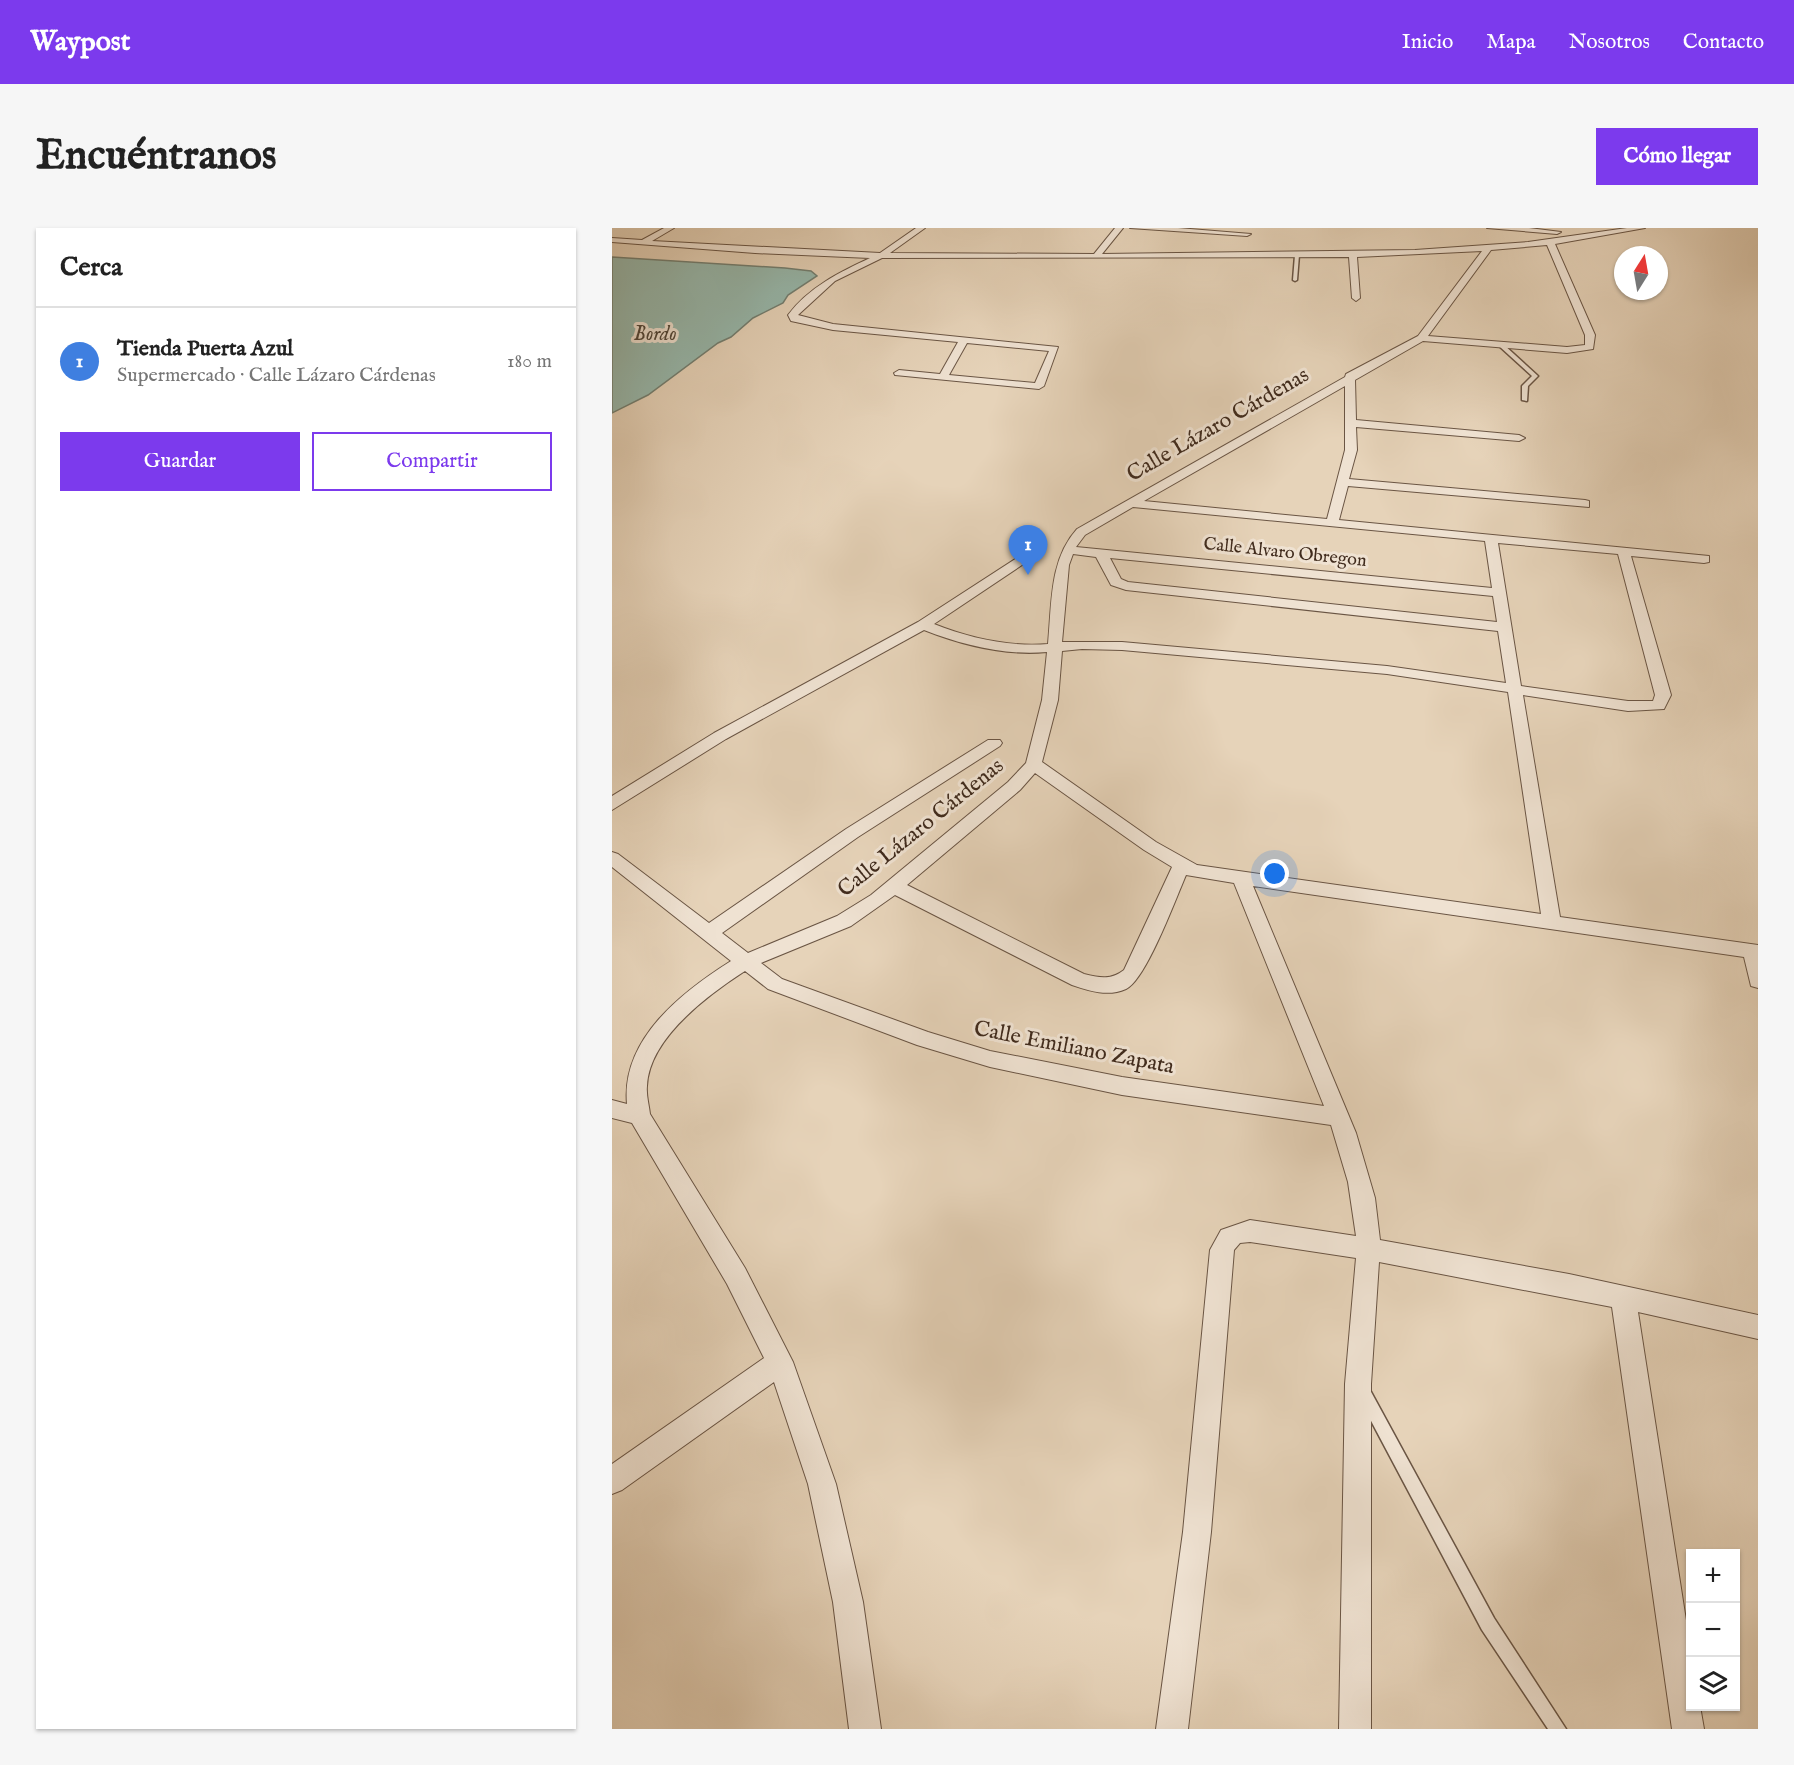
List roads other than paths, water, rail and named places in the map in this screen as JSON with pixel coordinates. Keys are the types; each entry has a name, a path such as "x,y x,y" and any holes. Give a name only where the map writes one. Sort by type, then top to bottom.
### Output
{"street":[{"path":"643,243 669,228"},
{"path":"899,373 1039,386 1055,349 833,327 794,320 793,315 797,310 832,279 884,254 921,228"},
{"path":"1096,257 1119,228"},
{"path":"1134,228 1247,234"},
{"path":"1491,228 1561,232 1587,238"},
{"path":"1593,228 1598,236"},
{"path":"612,240 884,254 1096,257 1297,255 1488,248 1587,238 1641,228"},
{"path":"1421,338 1567,350 1590,348 1590,335 1550,242"},
{"name":"Calle Lázaro Cárdenas","path":"865,1729 848,1602 822,1484 780,1362 736,1276 639,1116 636,1085 646,1054 672,1018 699,991 744,962 844,921 894,886 1014,786 1034,764 1050,700 1062,565 1068,550 1081,532 1129,503 1184,475 1350,376 1421,338 1488,248"},
{"path":"1353,253 1356,298"},
{"path":"943,377 965,339"},
{"path":"1332,523 1351,450 1350,376"},
{"path":"1352,423 1519,438"},
{"path":"1344,482 1586,504"},
{"path":"1129,503 1704,559"},
{"path":"1491,539 1513,690 1533,787 1551,921"},
{"name":"Calle Alvaro Obregon","path":"1068,550 1499,593"},
{"path":"923,625 949,635 1006,648 1035,650 1082,645 1122,646 1357,667 1628,706 1659,706 1663,695 1623,551"},
{"path":"1100,552 1116,582 1126,586 1504,627"},
{"path":"612,804 720,736 923,625 1029,554"},
{"path":"709,933 852,833 994,743"},
{"path":"1034,764 1181,866 1241,878 1755,951 1758,981"},
{"name":"Calle Emiliano Zapata","path":"612,858 775,984 924,1038 990,1059 1122,1086 1339,1117"},
{"path":"894,886 1079,980 1102,986 1121,982 1132,975 1181,866"},
{"path":"1241,878 1339,1117 1354,1164 1365,1214 1368,1247 1358,1382 1358,1647 1355,1729"},
{"path":"612,1109 639,1116"},
{"path":"1172,1729 1197,1532 1225,1241 1234,1233 1250,1231 1368,1247 1623,1297 1758,1327"},
{"path":"1623,1297 1688,1729"},
{"path":"612,1480 780,1362"}],"lane":[{"path":"1295,280 1297,255"},
{"path":"1501,345 1534,376 1525,386 1525,400"},
{"path":"1358,1382 1488,1624 1558,1729"}],"water":[{"name":"Bordo","path":"612,257 785,268 811,271 817,276 788,295 783,303 753,318 731,337 718,343 648,395 612,413"}],"place":[{"name":"Tienda Puerta Azul","path":"1028,575"}]}
